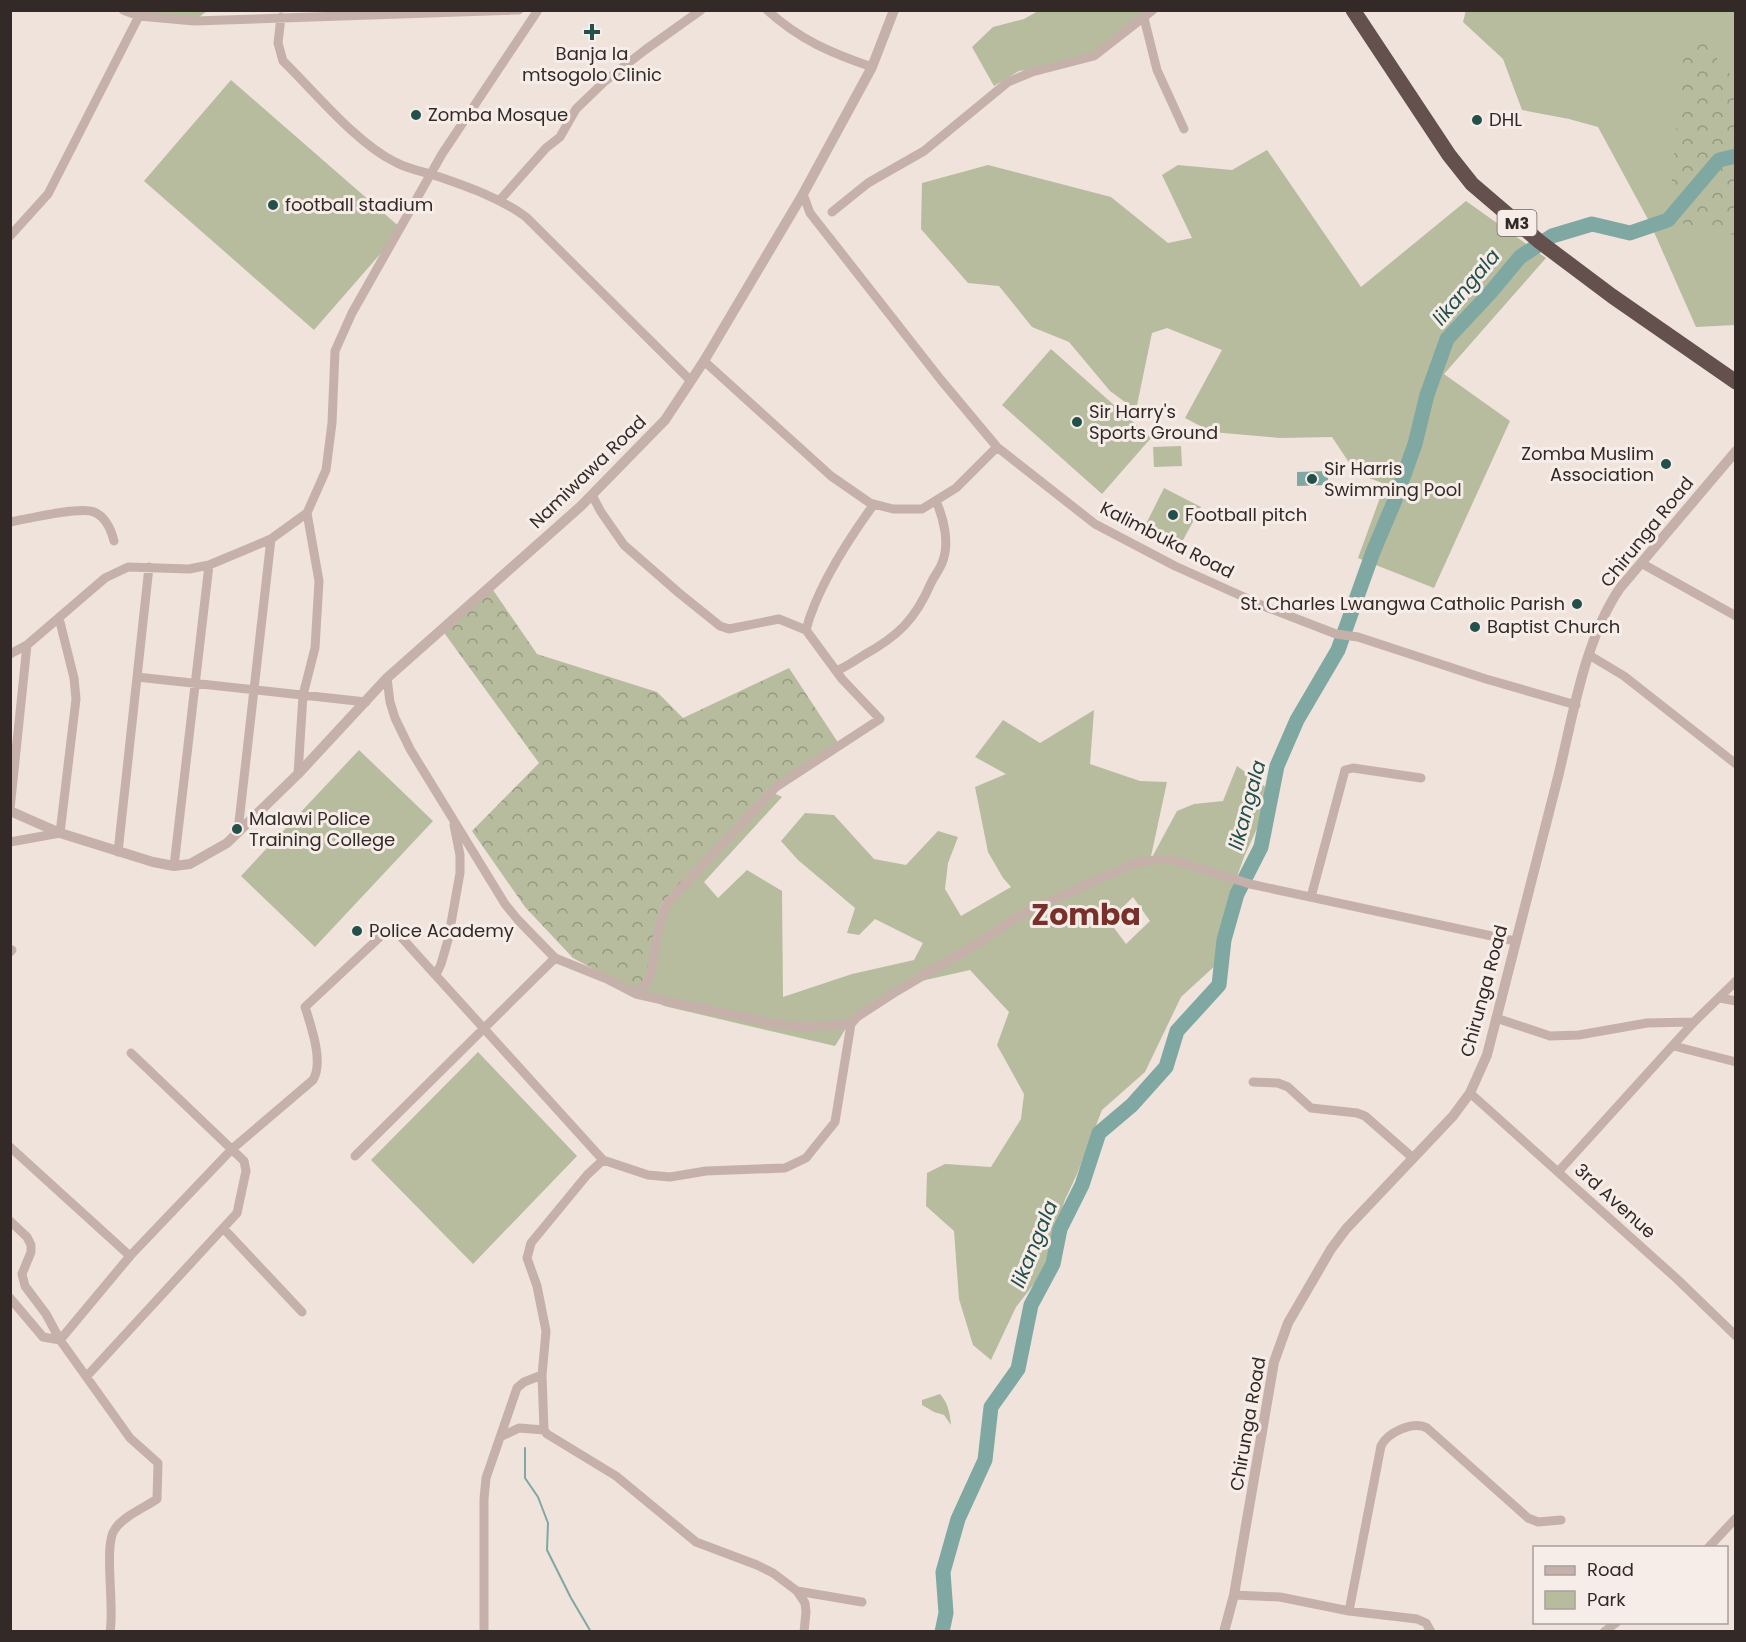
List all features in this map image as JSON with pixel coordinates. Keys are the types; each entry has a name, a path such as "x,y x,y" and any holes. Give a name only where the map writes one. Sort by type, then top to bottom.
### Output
{"highway":[{"name":"M3","path":"1353,10 1449,155 1472,184 1540,242 1594,283 1736,382"}],"street":[{"path":"123,10 139,16 195,21 519,10"},
{"path":"10,654 27,645 105,578 128,567 189,568 209,565 271,539 307,513 326,470 332,423 335,351 352,313 431,174 538,10"},
{"path":"499,201 546,148 560,137 576,110 604,82 701,10"},
{"path":"767,10 786,27 810,43 872,67"},
{"name":"Namiwawa Road","path":"174,866 189,864 227,843 298,774 387,678 592,495 665,420 704,361 803,194 872,67 894,10"},
{"path":"832,212 856,191 924,152 1008,82 1032,72 1094,56 1153,10"},
{"path":"10,237 48,194 139,16"},
{"path":"281,17 278,43 283,61 369,147 415,172 431,174 499,201 526,217 690,380"},
{"path":"1144,18 1157,70 1184,129"},
{"name":"Kalimbuka Road","path":"803,194 810,213 941,380 997,447 1095,524 1175,566 1336,634 1358,637 1486,679 1576,705"},
{"path":"704,361 831,476 874,504 893,509 924,508 970,475 997,447"},
{"name":"Chirunga Road","path":"1224,1632 1234,1595 1274,1362 1288,1323 1311,1280 1346,1229 1453,1116 1470,1093 1487,1055 1589,655 1597,633 1612,600 1736,451"},
{"path":"592,495 624,545 720,626 729,629 779,619 806,630 854,694 880,719 776,787 669,902 658,932 650,976 636,994"},
{"path":"836,671 885,644 912,619 925,599 932,580 943,562 946,544 941,512 936,501"},
{"path":"806,630 810,614 837,562 874,504"},
{"path":"10,522 93,511 108,523 114,541"},
{"path":"298,774 303,695 315,648 319,580 307,513"},
{"path":"238,831 271,539"},
{"path":"1641,563 1736,616"},
{"path":"27,645 10,810 60,833 118,852 174,866 209,565"},
{"path":"118,852 149,567"},
{"path":"59,618 74,678 76,699 60,833"},
{"path":"1589,655 1624,676 1736,764"},
{"path":"137,677 366,702"},
{"path":"387,678 390,702 400,731 505,904 555,958 599,975 636,994 776,1024 808,1027 851,1024"},
{"path":"1311,897 1345,770 1353,768 1421,778"},
{"path":"436,975 448,940 460,873 460,855 452,817"},
{"path":"10,842 60,833"},
{"path":"60,1340 130,1256 232,1149 313,1080 317,1070 315,1048 305,1007 382,935 393,932 401,937 603,1160 648,1175 670,1177 706,1172 785,1168 806,1158 835,1122 851,1024 857,1017 975,945 1016,917 1134,863 1163,859 1176,861 1228,878 1515,941"},
{"path":"355,1156 555,958"},
{"path":"1558,1172 1694,1022 1736,981"},
{"path":"1720,998 1736,1000"},
{"path":"1496,1018 1550,1036 1579,1035 1647,1023 1694,1022"},
{"path":"1674,1046 1736,1062"},
{"path":"87,1376 237,1213 246,1171 244,1161 131,1053"},
{"path":"1253,1082 1278,1083 1288,1087 1311,1108 1365,1116 1413,1158"},
{"name":"3rd Avenue","path":"1470,1093 1677,1279 1736,1336"},
{"path":"10,1147 130,1256"},
{"path":"603,1160 587,1175 531,1243 528,1251 527,1258 537,1286 546,1331 542,1375 544,1430 616,1476 696,1542 773,1573 797,1592 805,1603 804,1632"},
{"path":"10,1221 27,1237 31,1245 31,1252 22,1274 23,1280 60,1340 130,1438 158,1463 157,1499 122,1522 110,1538 112,1595 110,1632"},
{"path":"223,1228 302,1312"},
{"path":"10,1298 43,1337 60,1340"},
{"path":"484,1632 484,1488 517,1388 524,1382 542,1375"},
{"path":"1349,1611 1381,1446 1388,1437 1410,1426 1422,1425 1427,1428 1528,1518 1538,1522 1561,1520"},
{"path":"500,1437 519,1428 544,1430"},
{"path":"1710,1546 1736,1518"},
{"path":"797,1592 862,1602"},
{"path":"1234,1595 1280,1597 1349,1611 1417,1619 1426,1623 1431,1632"}],"green space":[{"path":"1466,10 1735,11 1735,325 1696,327 1650,223 1598,127 1522,110 1503,59 1463,22"},
{"path":"127,11 207,11 194,21"},
{"path":"1038,11 1155,11 1094,59 1019,71 994,86 972,47 993,27 1024,19"},
{"path":"1699,37 1735,80 1735,235 1668,220 1685,40"},
{"name":"football stadium","path":"231,80 402,229 314,330 144,181"},
{"path":"1267,150 1361,287 1466,201 1546,258 1444,374 1510,421 1434,588 1358,558 1385,484 1356,473 1332,437 1280,438 1212,432 1185,418 1222,350 1167,328 1152,333 1136,410 1110,391 1069,342 1032,327 999,286 968,283 921,229 922,183 988,165 1111,197 1168,243 1192,238 1162,175 1178,165 1232,170"},
{"name":"Sir Harry's Sports Ground","path":"1051,349 1151,438 1102,494 1002,405"},
{"path":"1181,446 1182,466 1154,467 1153,447"},
{"name":"Football pitch","path":"1164,488 1201,507 1182,542 1146,524"},
{"path":"491,587 537,654 657,692 683,718 789,668 839,744 767,790 724,839 661,904 650,969 637,992 573,958 525,907 472,831 539,763 442,630"},
{"path":"1094,710 1090,764 1140,781 1167,782 1150,861 1177,811 1194,804 1223,801 1237,766 1267,788 1265,811 1244,857 1228,902 1218,963 1181,997 1145,1072 1102,1110 1064,1202 1057,1240 1040,1276 1016,1307 991,1360 973,1345 959,1299 954,1231 926,1206 927,1173 945,1164 991,1167 1021,1119 1024,1094 997,1045 1009,1012 970,970 921,981 848,1025 835,1046 664,1006 637,992 650,969 661,904 724,839 767,790 782,797 704,882 718,898 747,870 782,891 783,997 852,974 914,960 923,943 875,919 859,935 847,933 855,908 798,860 781,841 805,813 834,815 874,859 906,865 938,831 958,837 948,863 945,889 961,916 1011,887 988,852 975,787 1006,774 975,757 1003,720 1040,743","holes":["1133,897 1150,921 1126,944 1109,921"]},
{"path":"359,750 433,821 315,947 241,876"},
{"path":"478,1052 577,1156 473,1264 371,1160"},
{"path":"940,1394 948,1408 951,1425 944,1415 922,1405 922,1400"}],"water":[{"name":"Sir Harris Swimming Pool","path":"1328,471 1328,485 1297,486 1297,472"}],"waterway":[{"name":"likangala","path":"942,1632 946,1613 943,1572 958,1519 985,1460 991,1407 1018,1369 1031,1305 1053,1264 1060,1229 1082,1185 1099,1133 1132,1105 1166,1067 1177,1031 1219,985 1224,940 1237,894 1261,847 1277,766 1297,720 1338,650 1415,444 1427,395 1447,339 1520,257 1552,236 1592,224 1630,233 1668,220 1719,160 1736,156"},
{"path":"525,1448 525,1478 538,1497 548,1523 547,1550 591,1632"}],"place":[{"name":"Banja la mtsogolo Clinic","path":"592,32"},
{"name":"Zomba Mosque","path":"416,115"},
{"name":"DHL","path":"1477,120"},
{"name":"football stadium","path":"273,205"},
{"name":"Sir Harry's Sports Ground","path":"1077,422"},
{"name":"Zomba Muslim Association","path":"1666,464"},
{"name":"Sir Harris Swimming Pool","path":"1312,479"},
{"name":"Football pitch","path":"1173,515"},
{"name":"St. Charles Lwangwa Catholic Parish","path":"1577,604"},
{"name":"Baptist Church","path":"1475,627"},
{"name":"Malawi Police Training College","path":"237,829"},
{"name":"Police Academy","path":"357,931"}],"district":[{"name":"Zomba","path":"1086,915"}]}
